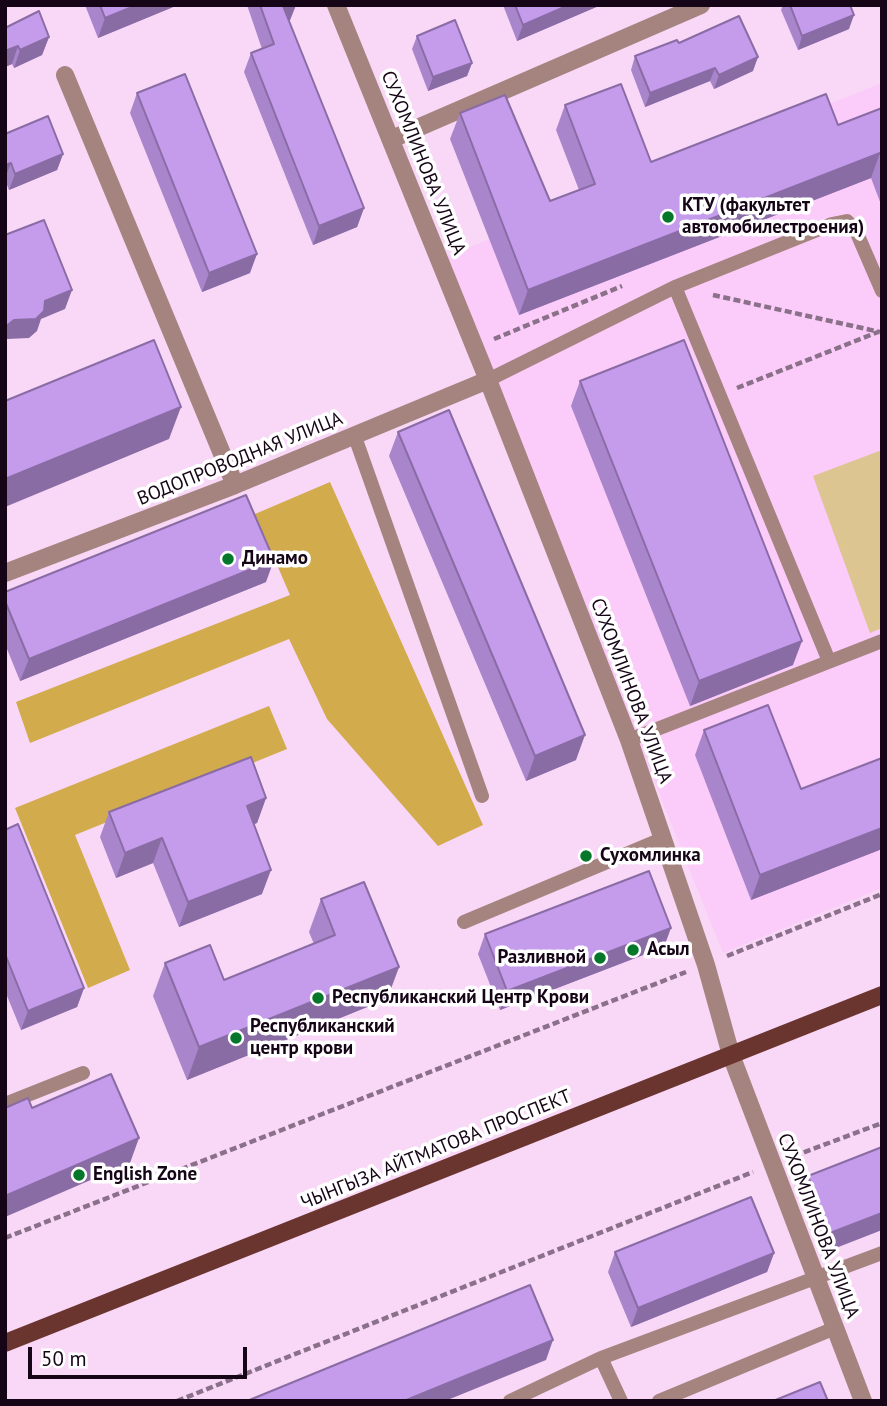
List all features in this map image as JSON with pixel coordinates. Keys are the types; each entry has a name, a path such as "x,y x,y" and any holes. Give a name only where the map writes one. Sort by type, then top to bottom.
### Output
{"main road":[{"name":"ЧЫНГЫЗА АЙТМАТОВА ПРОСПЕКТ","path":"5,1343 882,996"}],"street":[{"name":"СУХОМЛИНОВА УЛИЦА","path":"336,5 392,139 629,740 706,965 731,1055 863,1401"},
{"path":"392,139 701,5"},
{"path":"65,75 235,485"},
{"name":"ВОДОПРОВОДНАЯ УЛИЦА","path":"5,573 235,485 488,380"}],"lane":[{"path":"488,380 676,287 832,224 847,221 861,242 882,291"},
{"path":"676,287 829,661"},
{"path":"355,437 482,796"},
{"path":"629,740 882,641"},
{"path":"464,922 662,839"},
{"path":"5,1104 83,1073"},
{"path":"510,1401 601,1358 882,1253"},
{"path":"659,1401 835,1328"},
{"path":"601,1358 621,1401"}],"path":[{"path":"676,287 881,331"},
{"path":"719,394 881,331"},
{"path":"5,1238 882,894"},
{"path":"177,1401 882,1123"}],"shaded area":[{"path":"882,83 882,888 723,953 445,257"},
{"path":"882,450 882,628 870,633 813,476"},
{"path":"330,482 483,825 438,846 327,719 289,639 30,743 16,702 290,595 255,514"},
{"path":"269,706 287,749 75,835 130,970 88,988 15,808"}],"building":[{"path":"100,5 137,5 105,18"},
{"path":"260,5 286,5 283,6 364,208 319,226 251,53 274,44"},
{"path":"515,5 569,5 523,25"},
{"path":"790,5 850,5 854,15 802,36"},
{"path":"39,11 49,37 20,50 18,46 5,51 5,28"},
{"path":"739,16 758,57 719,75 715,68 650,93 635,56 677,40 679,43"},
{"path":"455,20 472,63 433,77 417,36"},
{"path":"185,74 257,254 209,273 137,93"},
{"path":"621,84 651,162 826,94 838,125 882,108 882,157 880,153 528,290 460,113 505,95 550,201 595,184 565,105"},
{"path":"48,116 63,154 15,174 11,163 5,165 5,134"},
{"path":"44,220 72,290 45,301 44,311 36,319 14,320 5,327 5,235"},
{"path":"154,340 181,407 5,479 5,401"},
{"path":"684,340 802,641 699,681 580,381"},
{"path":"449,410 585,735 535,756 398,432"},
{"path":"246,495 274,560 29,659 5,601 5,592"},
{"path":"768,705 801,789 882,758 882,828 760,875 704,730"},
{"path":"251,757 266,798 247,806 271,870 188,902 162,838 125,853 109,812"},
{"path":"18,824 84,988 28,1011 5,954 5,830"},
{"path":"649,871 671,928 507,991 485,934"},
{"path":"364,882 399,967 199,1047 165,963 210,945 224,980 335,935 321,899"},
{"path":"111,1074 139,1138 5,1196 5,1108 28,1098 32,1108"},
{"path":"882,1147 882,1213 830,1233 808,1176"},
{"path":"751,1197 774,1253 638,1308 615,1252"},
{"path":"530,1285 553,1340 404,1401 247,1401"},
{"path":"820,1382 828,1401 773,1401"}],"place":[{"name":"КТУ (факультет автомобилестроения)","path":"668,217"},
{"name":"Динамо","path":"228,559"},
{"name":"Сухомлинка","path":"586,856"},
{"name":"Асыл","path":"633,950"},
{"name":"Разливной","path":"600,958"},
{"name":"Республиканский Центр Крови","path":"318,998"},
{"name":"Республиканский центр крови","path":"236,1038"},
{"name":"English Zone","path":"79,1175"}]}
